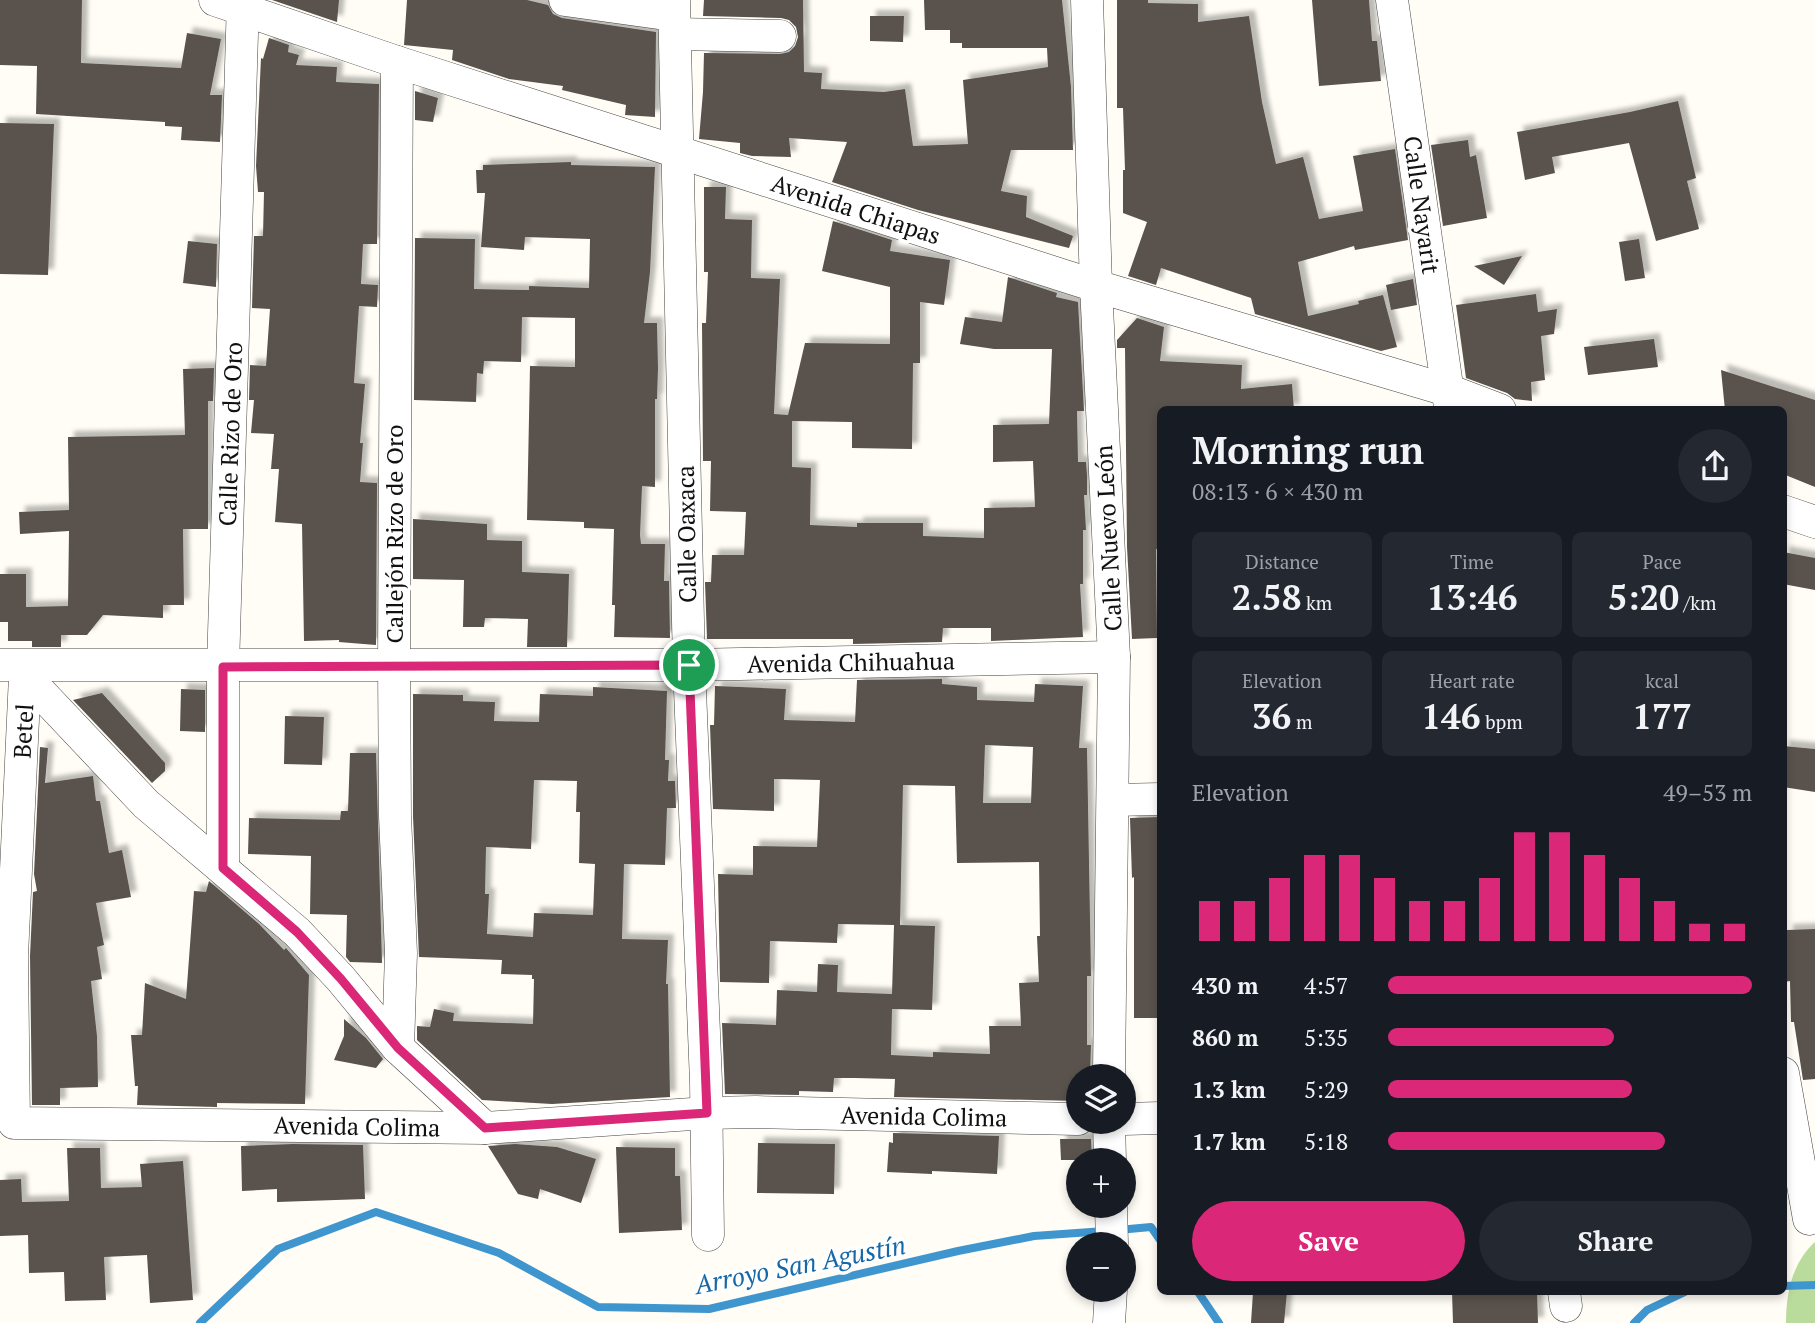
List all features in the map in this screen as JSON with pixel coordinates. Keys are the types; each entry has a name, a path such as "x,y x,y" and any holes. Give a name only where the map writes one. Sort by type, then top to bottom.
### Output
{"street":[{"path":"565,0 674,16 780,36"},
{"name":"Calle Nuevo León","path":"1087,0 1096,286 1114,657 1109,1064"},
{"name":"Calle Nayarit","path":"1392,0 1450,400"},
{"name":"Avenida Chiapas","path":"234,3 397,62 1450,400 1480,406"},
{"name":"Calle Rizo de Oro","path":"223,868 223,667 234,3"},
{"name":"Calle Oaxaca","path":"674,16 689,665 707,1113 708,1235"},
{"name":"Callejón Rizo de Oro","path":"397,62 394,666 395,816 401,953 398,1048"},
{"path":"1787,513 1815,522"},
{"name":"Avenida Chihuahua","path":"11,663 223,667 689,665 1114,657"},
{"path":"11,663 146,804 297,932 341,979 398,1048 485,1128"},
{"name":"Betel","path":"11,663 6,956 14,1123"},
{"path":"1113,800 1157,799"},
{"path":"1787,1095 1809,1219"},
{"name":"Avenida Colima","path":"14,1123 485,1128 707,1113 1066,1119"},
{"path":"1136,1119 1157,1118"},
{"path":"1109,1323 1110,1302"}],"green space":[{"path":"1815,1242 1815,1323 1786,1323 1792,1279 1801,1259"}],"building":[{"path":"0,0 82,0 81,63 181,68 187,33 221,39 210,95 222,95 220,142 181,140 182,127 165,126 165,122 36,114 37,66 0,65"},
{"path":"272,0 339,0 337,22"},
{"path":"407,0 527,0 548,5 553,14 562,18 656,32 655,117 625,115 626,105 562,90 563,86 509,79 452,60 453,50 404,45"},
{"path":"704,0 803,0 804,72 822,73 821,89 884,92 905,89 913,146 968,144 963,80 1048,67 1047,48 962,48 962,43 950,43 950,30 925,30 924,0 1062,0 1071,87 1073,150 1011,150 1001,191 1027,196 1026,217 1073,236 1069,248 918,210 832,182 847,142 789,138 791,157 752,156 740,153 740,143 699,139 704,53 780,54 789,52 798,37 796,27 789,20 781,18 703,16"},
{"path":"1117,0 1198,4 1198,22 1249,16 1262,102 1276,164 1303,157 1319,219 1363,211 1353,156 1395,149 1408,240 1355,250 1354,246 1298,262 1308,316 1359,304 1358,301 1383,295 1397,347 1381,351 1255,314 1251,298 1161,268 1156,285 1128,276 1147,222 1123,213 1125,170 1123,108 1117,108"},
{"path":"1312,0 1369,0 1372,41 1377,41 1381,81 1319,86"},
{"path":"870,16 904,16 903,42 870,41"},
{"path":"269,38 289,45 288,52 299,55 296,65 337,67 336,82 379,84 377,244 363,244 361,284 378,285 377,307 359,306 354,383 365,384 360,482 377,483 376,645 339,640 304,641 302,524 275,522 279,469 271,469 274,434 251,433 254,400 249,400 250,365 266,366 270,309 252,308 254,236 263,236 264,192 258,192 256,166 261,58 263,59"},
{"path":"415,91 438,98 433,122 415,120"},
{"path":"1678,101 1696,178 1687,181 1699,229 1656,241 1629,143 1552,157 1555,173 1525,180 1517,132"},
{"path":"0,123 54,124 48,275 0,274"},
{"path":"1468,140 1470,157 1476,155 1487,218 1443,226 1431,145"},
{"path":"571,162 571,165 655,167 650,272 644,323 657,323 655,487 642,486 640,535 641,544 665,544 664,581 669,581 670,638 614,637 614,529 584,528 584,522 527,520 530,366 575,367 575,318 522,317 521,362 484,361 483,374 477,373 476,402 414,400 415,238 475,239 474,289 529,290 529,286 589,288 590,239 525,237 524,250 481,247 485,193 477,193 476,170 483,170 483,165"},
{"path":"704,187 726,187 725,219 752,220 751,278 780,279 774,414 788,415 805,343 890,344 890,287 822,271 833,221 892,240 890,251 950,260 944,305 920,302 920,363 913,363 912,449 852,448 852,422 792,421 792,467 811,468 810,525 857,527 857,523 923,523 923,536 984,538 984,508 1035,507 1033,461 993,462 993,425 1049,424 1052,349 994,349 960,344 965,317 1002,322 1008,277 1057,293 1056,297 1078,302 1084,411 1077,411 1078,462 1086,462 1087,475 1087,495 1084,495 1086,530 1083,530 1083,584 1080,584 1083,637 991,641 991,628 943,628 942,642 853,644 853,639 707,639 705,582 711,582 712,555 744,555 746,512 710,511 711,461 703,461 702,323 706,323 708,272 704,272"},
{"path":"1639,239 1645,278 1625,281 1619,242"},
{"path":"188,241 217,244 216,287 183,283"},
{"path":"1522,256 1504,285 1474,266"},
{"path":"1413,279 1417,305 1391,310 1386,285"},
{"path":"1536,294 1538,312 1557,309 1554,334 1541,336 1545,380 1531,382 1532,401 1515,399 1507,393 1466,378 1456,305"},
{"path":"1137,318 1164,327 1160,361 1242,365 1241,389 1292,384 1294,406 1157,406 1157,638 1132,639 1127,547 1125,348 1117,348 1117,340"},
{"path":"1654,339 1658,367 1588,375 1584,347"},
{"path":"214,368 213,401 208,401 208,529 183,529 184,605 163,605 163,618 103,615 87,635 61,635 61,647 32,647 32,641 8,641 8,622 0,622 0,574 26,574 26,607 68,606 69,531 20,534 19,512 69,510 68,437 185,435 183,369"},
{"path":"1721,370 1815,400 1815,487 1787,476 1787,406 1725,406"},
{"path":"413,519 487,524 487,540 522,541 522,572 569,574 567,647 527,647 528,619 485,618 484,627 463,627 464,580 413,579"},
{"path":"1787,553 1815,558 1815,590 1787,585"},
{"path":"942,679 942,684 977,687 977,700 1034,702 1035,684 1083,686 1079,748 1087,748 1091,976 1087,976 1087,1045 1091,1045 1090,1064 1066,1064 1066,1101 894,1097 895,1079 855,1078 834,1078 833,1092 799,1091 799,1095 725,1094 722,1023 776,1025 777,990 817,992 818,964 838,965 837,992 892,994 894,925 838,924 837,943 770,941 769,983 720,982 718,874 753,875 753,846 817,847 820,780 774,779 774,811 713,809 710,725 714,725 715,686 786,689 784,720 855,722 857,680","holes":["985,745 1033,747 1031,803 983,803","903,785 955,786 957,863 1039,862 1039,982 1019,983 1021,1026 989,1026 990,1054 933,1052 933,1057 891,1055 892,1009 932,1010 935,926 900,925"]},
{"path":"593,687 667,691 665,760 669,760 668,781 675,781 676,808 667,808 665,865 624,864 622,939 668,940 666,984 670,1097 552,1104 482,1100 417,1040 417,1026 430,1027 434,1009 454,1013 453,1021 533,1024 534,979 532,975 501,974 502,960 419,957 413,816 413,694 463,695 463,701 495,702 494,721 539,722 540,694 593,696","holes":["534,780 577,781 576,812 580,812 579,863 595,864 593,915 534,913 533,937 487,934 489,894 485,894 486,847 531,849"]},
{"path":"181,689 205,690 205,732 180,731"},
{"path":"102,693 165,763 165,771 152,783 73,700"},
{"path":"285,716 324,717 322,765 284,764"},
{"path":"1787,746 1815,749 1815,792 1787,788"},
{"path":"40,747 48,748 45,783 93,776 96,801 100,801 109,853 122,850 131,897 96,903 104,945 97,947 102,979 91,981 97,1036 98,1087 60,1088 60,1105 32,1105 30,956 33,892 37,891 34,874"},
{"path":"350,753 376,753 382,963 350,962 346,957 347,915 310,914 311,856 248,854 249,818 340,820 341,811 348,811"},
{"path":"1157,817 1157,1018 1134,1018 1134,877 1132,878 1130,818"},
{"path":"209,881 259,924 284,950 286,948 309,975 305,1104 217,1103 217,1107 137,1105 138,1086 135,1086 131,1035 142,1035 145,983 186,999 194,891 206,892"},
{"path":"1815,929 1815,1079 1803,1080 1794,1022 1791,1022 1790,981 1787,982 1787,930"},
{"path":"344,1019 366,1038 383,1059 376,1068 334,1060 344,1036"},
{"path":"893,1133 999,1136 997,1174 887,1172 889,1142 893,1143"},
{"path":"1060,1139 1091,1139 1091,1148 1066,1148 1066,1160 1061,1160"},
{"path":"758,1143 835,1144 834,1194 757,1193"},
{"path":"515,1144 557,1147 596,1159 581,1203 540,1189 538,1199 518,1194 488,1146"},
{"path":"363,1145 365,1199 277,1202 277,1189 242,1191 241,1146"},
{"path":"616,1147 675,1148 675,1176 680,1176 682,1230 619,1233"},
{"path":"67,1148 100,1148 101,1188 142,1187 140,1164 183,1161 193,1300 150,1303 147,1255 104,1257 106,1300 65,1301 64,1272 29,1273 28,1235 0,1236 0,1180 21,1179 22,1202 69,1201"},
{"path":"1253,1295 1287,1295 1284,1323 1251,1323"},
{"path":"1452,1295 1537,1295 1538,1323 1453,1323"}],"waterway":[{"name":"Arroyo San Agustín","path":"200,1323 278,1249 376,1212 499,1253 598,1307 709,1309 1034,1236 1105,1231"},
{"name":"Arroyo San Agustín","path":"1118,1230 1151,1227 1157,1236"},
{"name":"Arroyo San Agustín","path":"1787,1286 1815,1285"},
{"name":"Arroyo San Agustín","path":"1200,1295 1219,1323"},
{"name":"Arroyo San Agustín","path":"1634,1323 1647,1310 1679,1295"}],"route":[{"path":"689,665 707,1113 485,1128 398,1048 341,979 297,932 223,868 223,667 689,665"}]}
